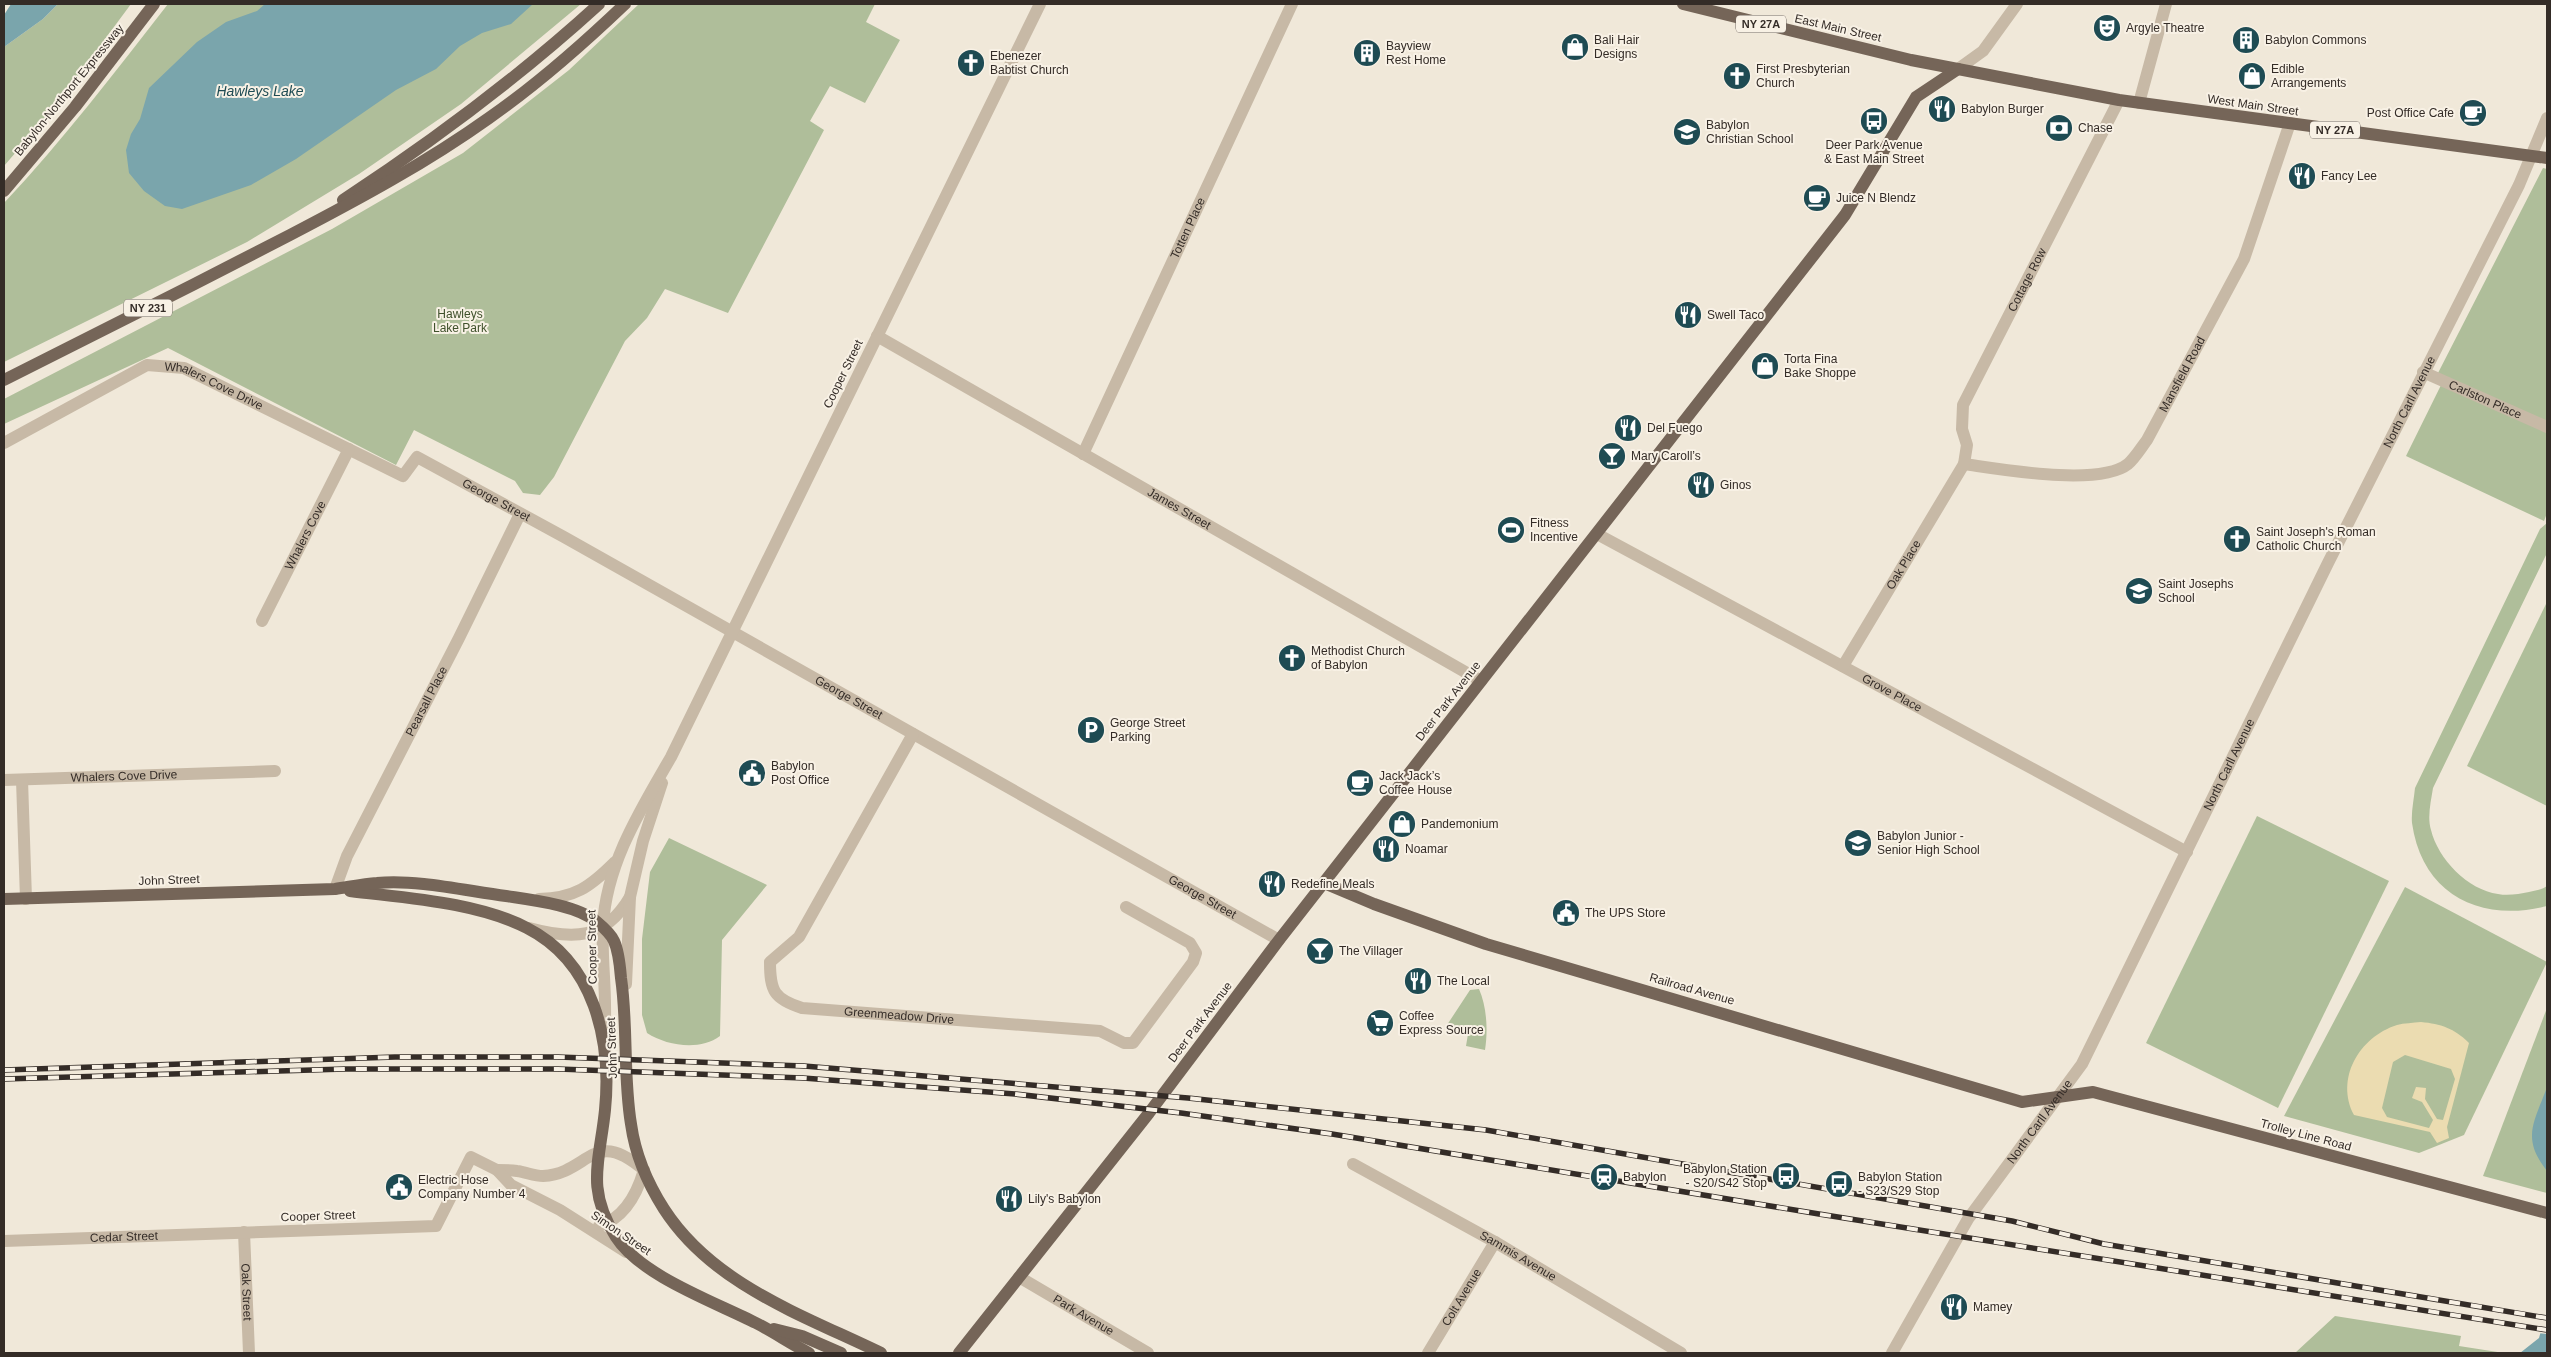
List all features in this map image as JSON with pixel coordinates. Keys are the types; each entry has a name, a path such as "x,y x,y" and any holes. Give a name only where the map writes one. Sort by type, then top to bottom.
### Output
{"main road":[{"name":"Babylon-Northport Expressway","path":"4,191 76,107 154,4"},
{"path":"291,235 408,158 526,69 599,4"},
{"path":"291,235 364,197 482,124 536,84 625,4"},
{"name":"East Main Street","path":"1683,4 1912,60 1958,69"},
{"name":"West Main Street","path":"1958,69 2119,100 2547,158"},
{"name":"Deer Park Avenue","path":"959,1353 1149,1113 1279,940 1845,215 1916,97 1958,69"},
{"name":"NY 231","path":"4,380 291,235"},
{"name":"John Street","path":"4,900 335,889 378,882 444,887 528,899 581,913 603,927 614,940 617,948 624,1001 627,1089 631,1125 644,1170"},
{"name":"Railroad Avenue","path":"1324,883 1374,904 1486,944 2022,1102 2058,1098"},
{"name":"John Street","path":"335,889 444,904 486,914 526,927 560,952 578,971 590,993 604,1037"},
{"name":"Cooper Street","path":"604,1037 606,1109 596,1166 598,1188 608,1223 628,1253"},
{"name":"Trolley Line Road","path":"2058,1098 2093,1092 2547,1213"},
{"path":"644,1170 664,1209 701,1254 748,1288 880,1353"},
{"name":"Simon Street","path":"628,1253 666,1279 759,1325 809,1353"},
{"name":"Simon Street","path":"759,1325 802,1336 841,1353"}],"street":[{"name":"Cooper Street","path":"604,1037 607,1012 603,927 605,900 617,860 648,797 671,757 1040,4"},
{"name":"Totten Place","path":"1083,454 1292,4"},
{"path":"1958,69 1983,51 2017,4"},
{"path":"2139,103 2166,4"},
{"name":"Cottage Row","path":"1964,464 1967,446 1962,430 1963,405 2119,100"},
{"name":"North Carll Avenue","path":"1892,1353 1968,1219 2082,1064 2423,372 2532,156 2547,118"},
{"name":"Mansfield Road","path":"1964,464 2038,474 2103,474 2127,465 2147,440 2244,259 2290,123"},
{"name":"James Street","path":"877,336 1481,681"},
{"name":"Whalers Cove Drive","path":"4,443 147,365 184,368 403,476 417,457"},
{"name":"Carlston Place","path":"2423,372 2547,426"},
{"name":"Whalers Cove","path":"262,621 349,449"},
{"name":"George Street","path":"417,457 1279,940"},
{"name":"Oak Place","path":"1843,666 1964,464"},
{"name":"Pearsall Place","path":"335,889 347,856 459,638 520,514"},
{"name":"Grove Place","path":"1597,534 2187,852"},
{"name":"Greenmeadow Drive","path":"912,734 799,937 770,962 773,991 779,998 802,1008 1100,1030 1124,1043 1133,1043 1193,962 1196,953 1190,943 1126,907"},
{"name":"Cooper Street","path":"624,1001 630,897 641,847 671,757"},
{"name":"Whalers Cove Drive","path":"4,780 275,771"},
{"path":"22,780 26,899"},
{"name":"John Street","path":"528,899 561,897 581,891 617,860"},
{"name":"John Street","path":"526,927 552,934 572,936 588,934 603,927 618,914 630,897"},
{"path":"497,1170 517,1170 542,1176 556,1174 598,1152 606,1150 618,1153 632,1160 644,1170 635,1196 627,1207 608,1223 588,1227"},
{"name":"Cooper Street","path":"244,1232 436,1226 471,1157"},
{"name":"Simon Street","path":"471,1157 497,1170 511,1185 588,1227 628,1253"},
{"name":"Sammis Avenue","path":"1353,1164 1495,1242 1681,1353"},
{"name":"Cedar Street","path":"4,1241 244,1232"},
{"name":"Oak Street","path":"244,1232 249,1353"},
{"name":"Colt Avenue","path":"1428,1353 1495,1242"},
{"name":"Park Avenue","path":"1019,1278 1148,1353"}],"green space":[{"path":"58,4 131,4 53,109 4,166 4,47 43,19"},
{"path":"168,4 581,4 461,104 359,174 247,242 4,362 4,203 68,130"},
{"name":"Hawleys Lake Park","path":"639,4 875,4 866,22 900,40 865,103 830,86 810,121 824,130 728,313 665,289 647,318 625,341 554,477 540,495 523,493 515,481 414,430 396,465 168,348 4,424 4,399 332,229 463,153 569,70"},
{"path":"2543,168 2547,169 2547,513 2544,521 2406,456 2445,377 2438,373"},
{"path":"2547,523 2547,553 2433,788 2430,809 2430,825 2440,852 2465,880 2487,891 2502,895 2525,893 2547,886 2547,906 2523,910 2499,910 2478,906 2458,898 2442,885 2428,869 2418,848 2412,823 2415,788 2540,529"},
{"path":"2547,602 2547,806 2467,766"},
{"path":"2257,816 2389,881 2278,1108 2146,1043"},
{"path":"669,838 767,885 722,940 720,1036 703,1044 674,1044 655,1037 647,1033 642,1015 642,939 650,872"},
{"path":"2405,887 2547,962 2464,1135 2419,1153 2284,1116"},
{"path":"1479,989 1484,1003 1486,1019 1485,1050 1466,1046 1468,1034 1447,1025 1470,990"},
{"path":"2547,1008 2547,1193 2483,1176"},
{"path":"2335,1316 2461,1336 2459,1346 2504,1353 2295,1353"}],"sand":[{"path":"2421,1022 2447,1028 2469,1043 2447,1127 2449,1138 2437,1143 2430,1132 2354,1115 2347,1087 2354,1061 2372,1039 2383,1031 2397,1025","holes":["2405,1055 2451,1069 2455,1079 2443,1120 2437,1119 2425,1099 2426,1088 2416,1087 2412,1098 2422,1102 2433,1120 2429,1128 2387,1117 2382,1108 2393,1062"]}],"water":[{"path":"11,4 58,4 43,19 4,47 4,15"},
{"name":"Hawleys Lake","path":"265,4 533,4 511,24 482,33 460,46 436,69 396,90 296,159 251,185 182,209 165,206 144,191 129,173 126,150 131,134 140,119 149,88 197,42 226,22 257,11"},
{"path":"2547,1087 2547,1171 2534,1149 2532,1130"},
{"path":"2547,1310 2547,1353 2520,1353 2539,1338"}],"pier":[{"path":"2545,1308 2547,1309 2547,1334 2538,1333"}],"railway":[{"path":"4,1070 395,1057 558,1057 804,1066 1188,1098 1486,1130 2012,1221 2104,1244 2547,1318"},
{"path":"4,1079 345,1069 558,1069 803,1078 1015,1094 1181,1113 1332,1134 2547,1330"}],"place":[{"name":"Argyle Theatre","path":"2107,28"},
{"name":"Babylon Commons","path":"2246,40"},
{"name":"Bali Hair Designs","path":"1575,47"},
{"name":"Bayview Rest Home","path":"1367,53"},
{"name":"Ebenezer Babtist Church","path":"971,63"},
{"name":"First Presbyterian Church","path":"1737,76"},
{"name":"Edible Arrangements","path":"2252,76"},
{"name":"Babylon Burger","path":"1942,109"},
{"name":"Post Office Cafe","path":"2473,113"},
{"name":"Deer Park Avenue & East Main Street","path":"1874,121"},
{"name":"Chase","path":"2059,128"},
{"name":"Babylon Christian School","path":"1687,132"},
{"name":"Fancy Lee","path":"2302,176"},
{"name":"Juice N Blendz","path":"1817,198"},
{"name":"Swell Taco","path":"1688,315"},
{"name":"Torta Fina Bake Shoppe","path":"1765,366"},
{"name":"Del Fuego","path":"1628,428"},
{"name":"Mary Caroll’s","path":"1612,456"},
{"name":"Ginos","path":"1701,485"},
{"name":"Fitness Incentive","path":"1511,530"},
{"name":"Saint Joseph's Roman Catholic Church","path":"2237,539"},
{"name":"Saint Josephs School","path":"2139,591"},
{"name":"Methodist Church of Babylon","path":"1292,658"},
{"name":"George Street Parking","path":"1091,730"},
{"name":"Babylon Post Office","path":"752,773"},
{"name":"Jack Jack’s Coffee House","path":"1360,783"},
{"name":"Pandemonium","path":"1402,824"},
{"name":"Babylon Junior - Senior High School","path":"1858,843"},
{"name":"Noamar","path":"1386,849"},
{"name":"Redefine Meals","path":"1272,884"},
{"name":"The UPS Store","path":"1566,913"},
{"name":"The Villager","path":"1320,951"},
{"name":"The Local","path":"1418,981"},
{"name":"Coffee Express Source","path":"1380,1023"},
{"name":"Babylon Station - S20/S42 Stop","path":"1786,1176"},
{"name":"Babylon","path":"1604,1177"},
{"name":"Babylon Station - S23/S29 Stop","path":"1839,1184"},
{"name":"Electric Hose Company Number 4","path":"399,1187"},
{"name":"Lily's Babylon","path":"1009,1199"},
{"name":"Mamey","path":"1954,1307"}]}
